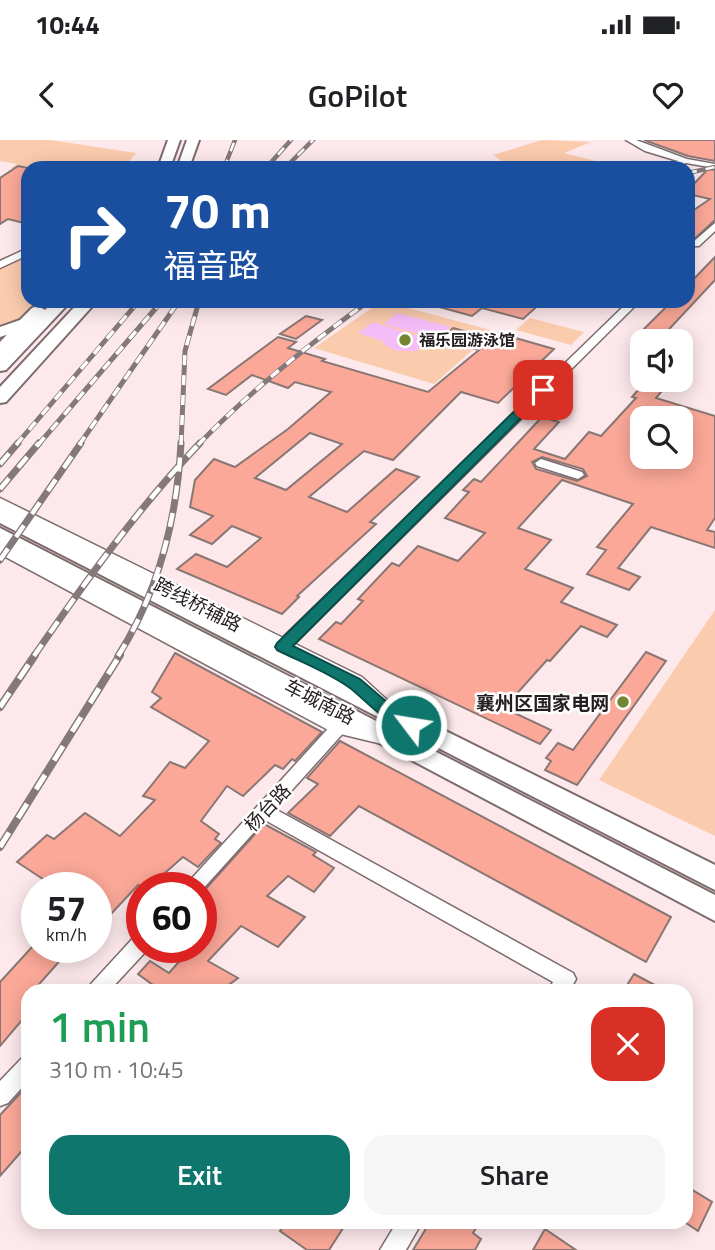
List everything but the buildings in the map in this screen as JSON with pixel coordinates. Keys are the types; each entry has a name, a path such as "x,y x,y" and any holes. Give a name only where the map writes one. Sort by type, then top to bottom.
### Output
{"main road":[{"path":"166,161 174,140"},
{"path":"186,161 193,140"},
{"path":"0,332 26,323 41,308"},
{"path":"0,366 56,308"},
{"path":"0,398 83,308"},
{"name":"车城南路","path":"0,515 389,725 715,909"},
{"name":"车城南路","path":"0,534 178,630 389,725 715,878"}],"street":[{"path":"630,140 648,149 686,161"},
{"path":"695,163 715,166"},
{"path":"695,242 715,226"},
{"path":"0,265 21,254"},
{"path":"282,647 628,308"},
{"path":"0,351 26,323"},
{"path":"541,463 578,475"},
{"name":"跨线桥辅路","path":"0,504 354,683 389,725"},
{"path":"0,546 340,726 389,725"},
{"name":"杨台路","path":"206,872 340,726"},
{"path":"263,811 566,979 563,984"},
{"path":"103,984 126,960"},
{"path":"0,1097 21,1074"},
{"path":"391,1250 405,1229"}],"shaded area":[{"path":"0,140 50,140 136,153 129,161 21,161 21,170 11,168 17,164 0,161"},
{"path":"542,140 591,142 564,153 595,161 502,161 493,155"},
{"path":"21,254 21,308 41,308 0,351 0,265"},
{"name":"福乐园游泳馆","path":"372,308 408,308 494,331 434,384 314,348"},
{"path":"397,313 451,327 437,339 384,324"},
{"path":"530,318 584,332 571,345 516,330"},
{"path":"373,322 430,340 416,351 397,351 383,344 383,341 358,333"},
{"path":"715,610 715,836 599,780"}],"railway":[{"path":"227,161 235,140"},
{"path":"272,161 291,140"},
{"path":"292,161 313,140"},
{"path":"695,171 715,167"},
{"path":"16,445 133,308"},
{"path":"38,445 156,308"},
{"path":"79,445 174,308"},
{"path":"181,445 185,351 197,308"},
{"path":"200,443 280,369 359,308"},
{"path":"0,464 18,443"},
{"path":"0,489 39,443"},
{"path":"0,560 81,443"},
{"path":"179,465 181,443"},
{"path":"179,465 200,443"},
{"path":"34,656 113,546 179,465"},
{"path":"118,656 144,607 163,554 179,465"},
{"path":"0,707 35,655"},
{"path":"0,847 120,655"}],"place":[{"name":"福乐园游泳馆","path":"405,340"},
{"name":"襄州区国家电网","path":"623,702"}],"route":[{"path":"411,725 390,713 354,683 282,647 543,390"}]}
